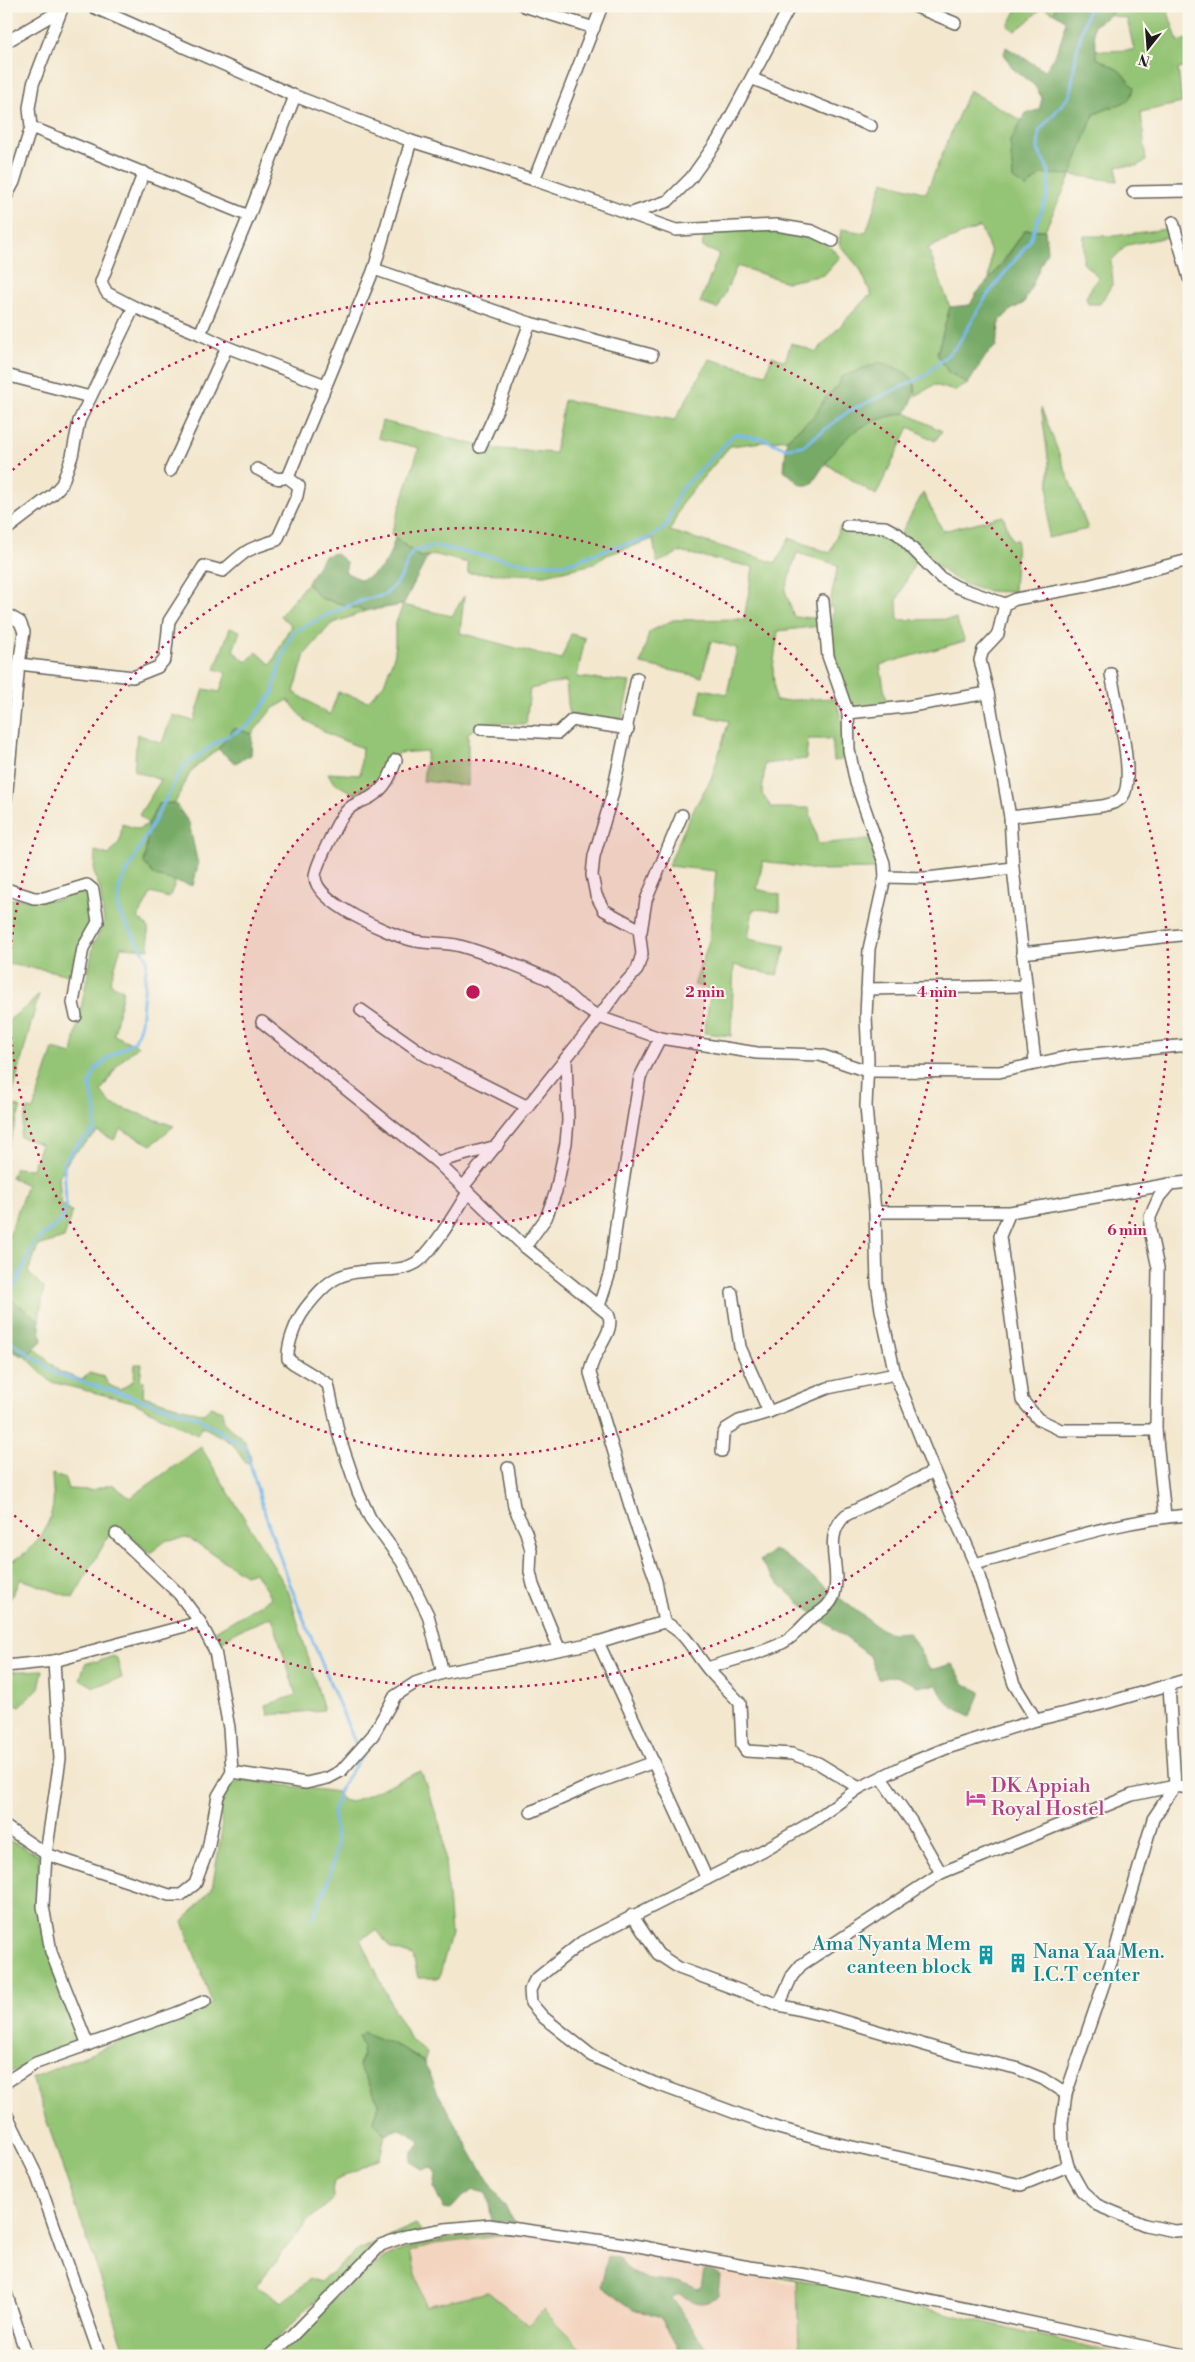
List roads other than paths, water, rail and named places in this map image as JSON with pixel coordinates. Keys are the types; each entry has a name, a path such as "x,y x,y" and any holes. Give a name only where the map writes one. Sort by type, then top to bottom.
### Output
{"street":[{"path":"91,6 295,96 411,142 534,180 676,230 776,225 812,231 833,241"},
{"path":"524,6 594,28"},
{"path":"534,180 602,6"},
{"path":"629,214 668,201 682,189 718,140 753,79 790,6"},
{"path":"914,6 955,23"},
{"path":"6,42 62,8"},
{"path":"6,197 14,182 31,127 30,108 33,84 62,8"},
{"path":"753,79 871,126"},
{"path":"200,334 249,216 295,96"},
{"path":"31,127 249,216"},
{"path":"287,477 374,269 411,142"},
{"path":"144,172 101,282 107,293 134,307 228,347 325,385"},
{"path":"1133,192 1189,191"},
{"path":"1173,222 1189,278"},
{"path":"374,269 530,323 652,355"},
{"path":"6,530 53,494 62,484 72,456 79,422 134,307"},
{"path":"480,447 499,405 530,323"},
{"path":"170,470 228,347"},
{"path":"6,375 90,396"},
{"path":"19,664 132,677 158,667 165,659 169,621 204,566 223,571 240,554 252,547 276,540 298,496 299,486 287,477 278,479 257,469"},
{"path":"847,526 872,526 892,530 941,578 956,587 1005,604 1016,599 1088,586 1189,560"},
{"path":"823,601 828,656 848,713 849,750 855,775 884,863 885,877 869,949 867,989 866,1106 875,1212 877,1284 895,1374 934,1472 975,1564 1014,1684 1036,1720"},
{"path":"1005,604 998,634 979,657 988,693 1010,817 1012,868 1035,1062"},
{"path":"6,614 20,622 24,629 6,800"},
{"path":"1010,817 1102,806 1115,802 1123,796 1128,775 1111,674"},
{"path":"637,678 628,729 612,796 594,856 592,875 596,895 604,910 636,927 641,932"},
{"path":"848,713 904,707 988,693"},
{"path":"481,729 558,733 572,720 628,729"},
{"path":"396,760 390,776 382,788 372,796 352,806 340,819 326,846 316,873 316,881 321,890 343,909 397,936 412,941 457,945 539,975 552,981 577,1004 599,1018 660,1038 757,1053 820,1055 867,1071 999,1072 1035,1062 1071,1056 1189,1045"},
{"path":"442,1673 428,1615 402,1562 370,1518 358,1492 339,1436 328,1384 288,1359 296,1324 302,1313 332,1279 357,1272 395,1270 416,1263 429,1250 466,1189 497,1146 599,1018 616,992 637,970 642,954 641,932 646,900 682,815"},
{"path":"885,877 927,878 1012,868"},
{"path":"6,889 39,898 86,885 93,890 98,922 83,948 73,1003 76,1016"},
{"path":"1022,953 1189,934"},
{"path":"867,989 1026,986"},
{"path":"361,1010 426,1055 528,1107"},
{"path":"262,1022 437,1162 525,1247 608,1314 611,1323 609,1332 594,1356 590,1373 656,1581 664,1622"},
{"path":"599,1306 610,1272 640,1077 660,1038"},
{"path":"525,1247 546,1218 556,1191 566,1143 568,1121 566,1058"},
{"path":"437,1162 497,1146"},
{"path":"875,1212 1010,1212 1189,1182"},
{"path":"1166,1516 1156,1430 1158,1268 1150,1230 1150,1217 1159,1197 1170,1184"},
{"path":"1010,1212 1000,1236 1022,1400 1038,1419 1061,1430 1156,1430"},
{"path":"732,1293 740,1347 769,1412"},
{"path":"722,1450 723,1435 726,1429 739,1421 769,1412 828,1388 895,1374"},
{"path":"508,1468 514,1507 526,1532 531,1550 530,1572 533,1584 559,1648"},
{"path":"708,1668 783,1643 794,1636 810,1619 826,1608 834,1597 836,1583 832,1541 838,1522 846,1515 934,1472"},
{"path":"975,1564 1086,1533 1166,1516 1189,1515"},
{"path":"6,1827 46,1854 169,1895 181,1895 195,1884 208,1849 218,1796 232,1772 229,1728 215,1651 200,1622 179,1594 116,1534"},
{"path":"6,1666 54,1661 200,1622"},
{"path":"232,1772 306,1783 328,1778 341,1771 374,1735 395,1696 415,1683 442,1673 559,1648 598,1642 664,1622 678,1629 686,1637 708,1668 740,1703 742,1744 746,1751 792,1754 818,1763 859,1788"},
{"path":"598,1642 707,1879"},
{"path":"54,1661 60,1759 46,1854 43,1906 51,1952 88,2045"},
{"path":"1068,2166 1020,2185 826,2141 771,2126 654,2083 592,2056 543,2017 531,2003 530,1990 535,1980 570,1950 632,1915 707,1879 812,1822 859,1788 947,1748 1036,1720 1106,1704 1189,1679"},
{"path":"1169,1685 1175,1786 1153,1818 1115,1951 1066,2094 1062,2122 1063,2146 1068,2166 1082,2191 1097,2205 1145,2225 1175,2231 1189,2230"},
{"path":"531,1812 594,1784 654,1762"},
{"path":"881,1778 911,1821 941,1873"},
{"path":"780,2005 792,1976 806,1960 941,1873 1132,1795 1175,1786 1189,1788"},
{"path":"632,1915 648,1943 668,1962 780,2005 826,2016 959,2055 1016,2068 1043,2079 1066,2094"},
{"path":"6,2082 36,2063 204,2001"},
{"path":"6,2113 36,2174 100,2356"},
{"path":"269,2356 292,2336 381,2245 406,2236 489,2225 633,2245 749,2267 807,2275 1189,2356"},
{"path":"6,2293 27,2356"}],"waterway":[{"path":"6,1294 16,1285 34,1243 61,1221 66,1205 64,1162 76,1146 94,1131 96,1112 90,1084 96,1069 112,1055 135,1041 141,1023 147,958 118,910 119,887 183,767 220,740 248,726 273,693 280,663 293,632 336,611 366,599 385,595 400,579 412,552 434,546 528,564 567,564 610,548 648,539 665,528 679,492 735,434 764,439 785,448 803,446 849,411 925,376 957,346 986,297 1029,242 1048,194 1049,171 1038,150 1039,131 1070,95 1077,49 1089,6"},
{"path":"6,1338 57,1374 195,1416 246,1448 282,1562 357,1747"},
{"path":"312,1919 327,1885 337,1848 333,1810 342,1785 362,1756"}],"place":[{"name":"DK Appiah Royal Hostel","path":"976,1798"},
{"name":"Ama Nyanta Mem canteen block","path":"986,1955"},
{"name":"Nana Yaa Men. I.C.T center","path":"1018,1963"}]}
